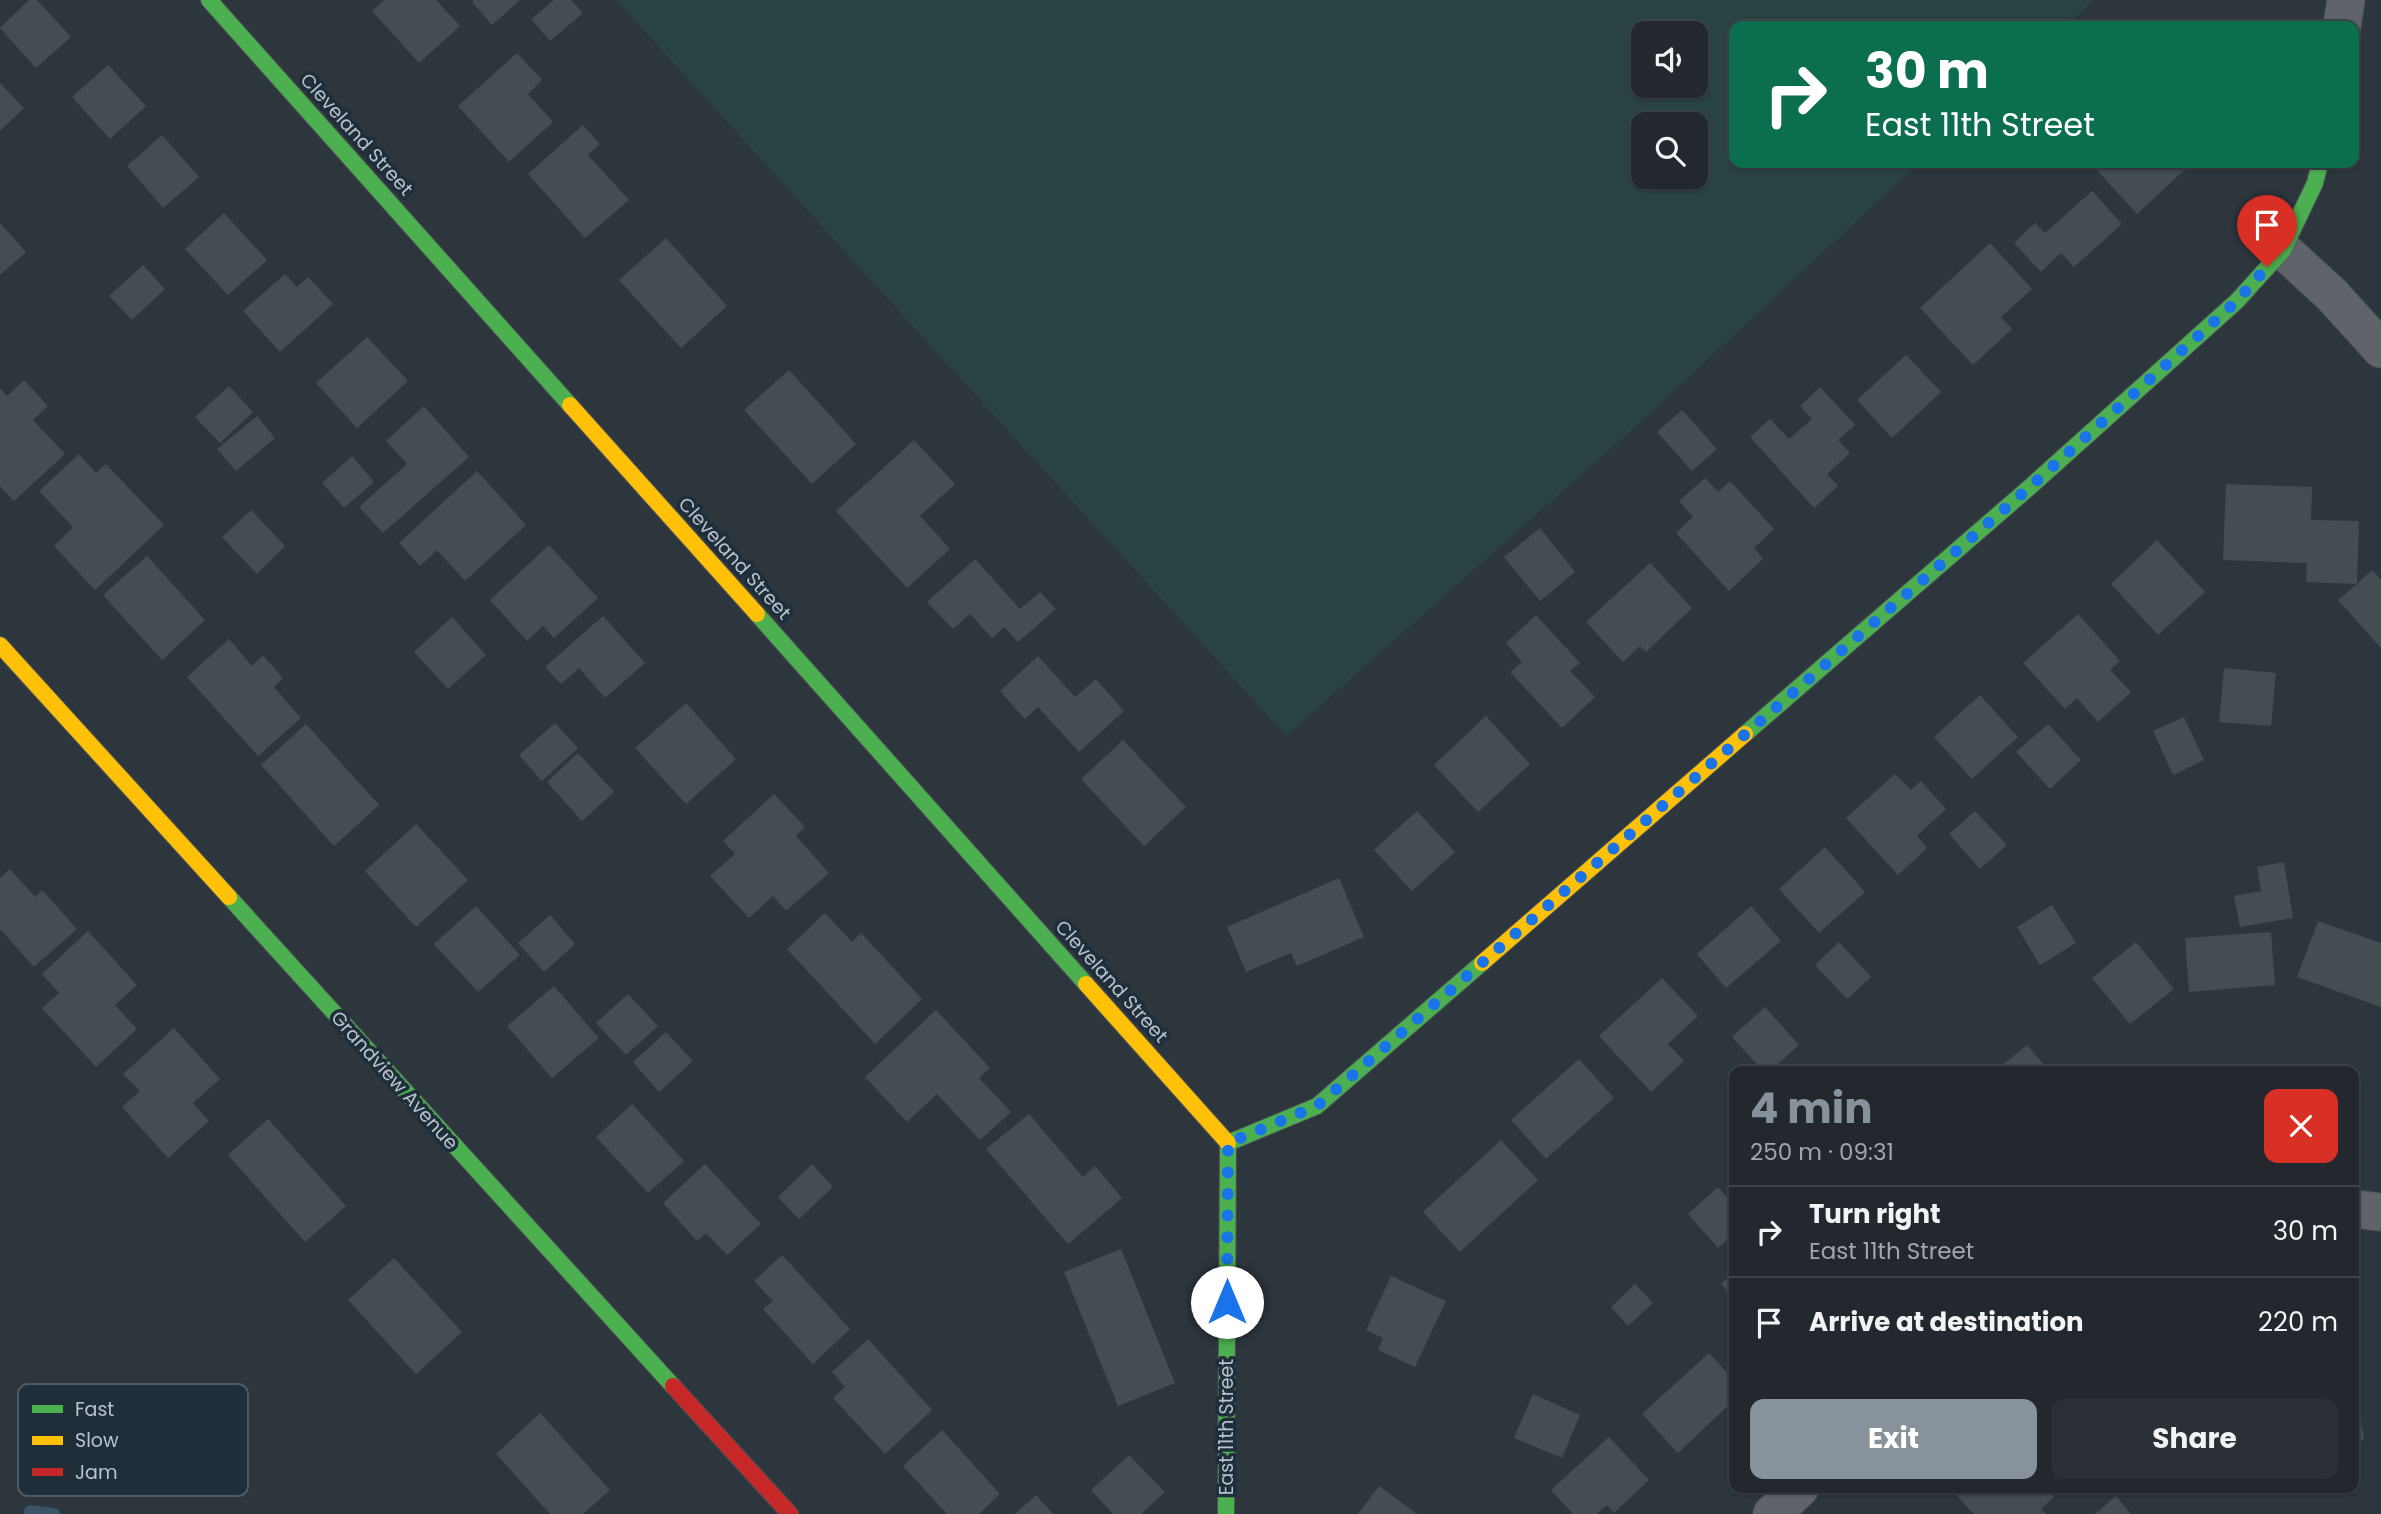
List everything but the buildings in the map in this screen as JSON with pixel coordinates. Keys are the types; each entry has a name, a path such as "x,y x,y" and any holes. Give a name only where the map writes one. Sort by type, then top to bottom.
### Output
{"street":[{"name":"Cleveland Street","path":"209,0 1228,1143"},
{"path":"2343,21 2346,0"},
{"path":"1228,1143 1317,1106 2031,486 2237,301 2283,250 2315,183 2319,168"},
{"path":"2283,250 2332,295 2381,349"},
{"name":"Grandview Avenue","path":"0,646 790,1514"},
{"name":"East 11th Street","path":"1226,1514 1228,1143"},
{"path":"2359,1210 2381,1212"},
{"path":"1772,1514 1795,1493"}],"green space":[{"path":"616,0 2094,0 2071,21 1729,21 1729,168 1914,168 1634,428 1286,736"}],"waterway":[{"path":"30,1514 30,1511 54,1514"}],"traffic: fast":[{"path":"209,0 570,405"},
{"path":"1745,734 2031,486 2237,301 2283,250 2315,183 2319,168"},
{"path":"757,614 1086,984"},
{"path":"229,897 673,1386"},
{"path":"1226,1514 1228,1143 1317,1106 1482,963"}],"traffic: slow":[{"path":"570,405 757,614"},
{"path":"0,645 229,897"},
{"path":"1482,963 1745,734"},
{"path":"1086,984 1228,1143"}],"traffic: jam":[{"path":"673,1386 790,1514"}],"route":[{"path":"1227,1302 1228,1143 1317,1106 2031,486 2237,301 2267,267"}]}
